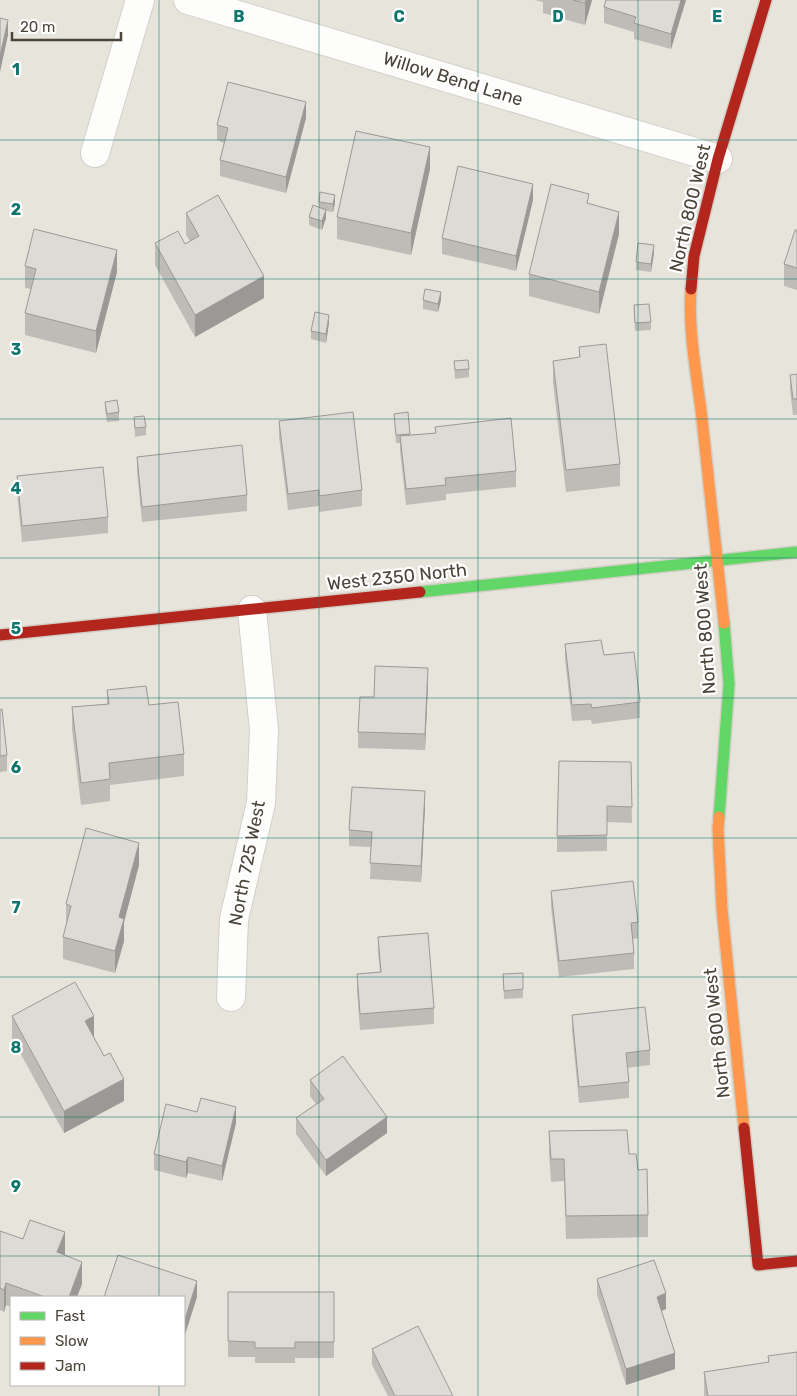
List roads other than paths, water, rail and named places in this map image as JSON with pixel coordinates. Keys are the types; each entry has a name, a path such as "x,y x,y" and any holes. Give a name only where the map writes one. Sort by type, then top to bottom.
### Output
{"street":[{"path":"95,153 140,0"},
{"name":"Willow Bend Lane","path":"188,0 718,159"},
{"name":"North 800 West","path":"766,0 718,159 694,256 690,300 729,684 718,829 722,909 758,1265 797,1261"},
{"name":"West 2350 North","path":"0,635 797,552"},
{"name":"North 725 West","path":"230,997 234,919 261,803 264,730 252,610"}]}
